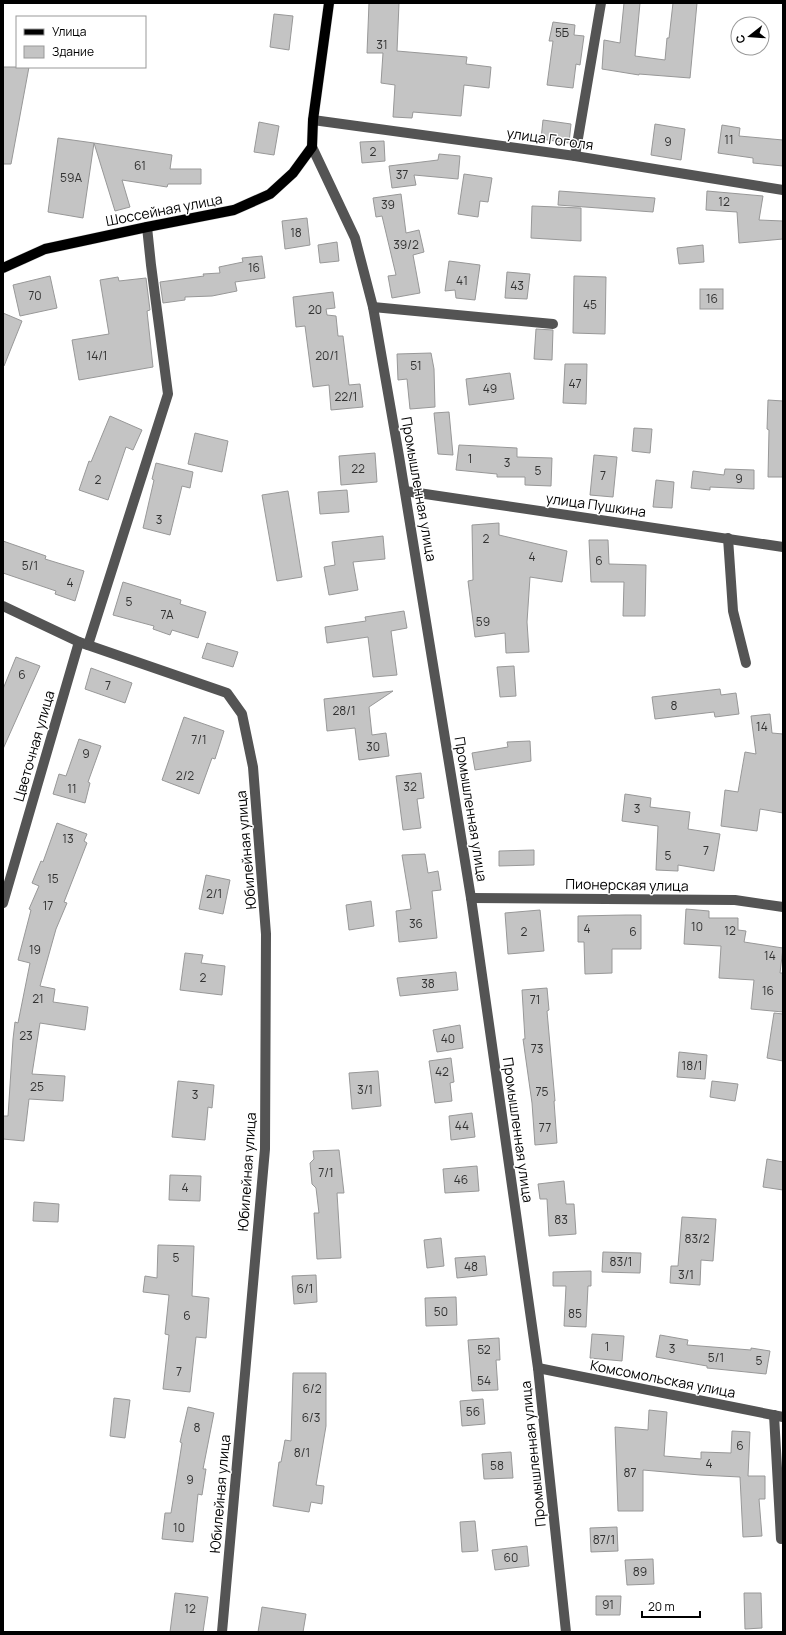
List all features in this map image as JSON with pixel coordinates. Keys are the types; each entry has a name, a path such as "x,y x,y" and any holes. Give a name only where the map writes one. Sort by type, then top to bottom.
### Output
{"main road":[{"name":"Промышленная улица","path":"312,147 313,120 329,3"},
{"name":"Шоссейная улица","path":"3,268 45,249 234,210 270,194 293,173 312,147"}],"street":[{"path":"576,156 601,3"},
{"name":"улица Гоголя","path":"313,120 576,156 783,190"},
{"name":"Промышленная улица","path":"312,147 355,238 373,307 405,490 471,898 538,1368 566,1632"},
{"name":"Цветочная улица","path":"3,903 84,644 168,394 147,227"},
{"path":"373,307 553,324"},
{"name":"улица Пушкина","path":"405,490 783,547"},
{"path":"728,538 732,611 746,663"},
{"path":"3,606 84,644"},
{"name":"Юбилейная улица","path":"84,644 227,692 242,714 253,767 266,934 264,1149 222,1632"},
{"name":"Пионерская улица","path":"471,898 735,900 783,907"},
{"name":"Комсомольская улица","path":"538,1368 779,1416"},
{"path":"779,1416 781,1539"}],"building":[{"path":"369,3 399,3 397,51 467,57 466,64 491,67 489,88 464,85 461,116 413,112 412,118 393,117 395,85 381,83 383,53 367,53"},
{"path":"624,3 640,3 635,56 665,60 673,3 697,3 690,78 639,75 602,69 604,40 620,43"},
{"path":"274,14 293,16 289,50 270,47"},
{"path":"553,22 575,25 574,35 584,36 580,65 576,64 573,88 547,85 553,41 549,41"},
{"path":"3,67 29,68 11,164 3,164"},
{"path":"543,120 571,124 569,143 541,139"},
{"path":"259,122 279,126 274,155 254,152"},
{"path":"655,124 685,129 681,160 651,155"},
{"path":"722,125 740,128 739,136 783,140 783,166 753,163 753,158 718,153"},
{"path":"58,138 94,143 83,218 48,212"},
{"path":"384,141 385,161 362,163 360,142"},
{"path":"94,143 172,155 170,169 201,169 201,184 168,184 167,187 122,180 130,207 115,211"},
{"path":"439,154 460,156 458,179 414,175 416,185 392,188 389,166 438,160"},
{"path":"464,174 492,178 488,202 480,201 478,217 458,214"},
{"path":"559,191 655,198 653,212 558,205"},
{"path":"707,191 763,196 759,220 783,221 783,239 739,243 737,212 706,210"},
{"path":"401,194 406,233 419,230 424,252 413,255 420,293 392,298 388,276 396,275 382,216 376,217 373,198"},
{"path":"532,206 581,208 581,241 531,238"},
{"path":"307,218 310,245 285,249 282,221"},
{"path":"337,242 339,261 320,263 318,245"},
{"path":"703,245 704,262 679,264 677,248"},
{"path":"262,256 265,278 235,282 237,291 212,296 185,297 185,300 163,303 160,282 204,276 203,274 220,273 219,267 243,262 242,258"},
{"path":"449,261 480,265 475,300 456,298 455,290 445,291"},
{"path":"507,272 530,274 527,299 505,298"},
{"path":"50,276 57,308 20,316 13,285"},
{"path":"574,276 606,277 605,334 573,333"},
{"path":"118,277 119,281 146,278 150,310 147,311 153,367 79,380 72,340 109,334 100,280"},
{"path":"700,289 723,289 723,309 700,309"},
{"path":"333,292 335,308 326,309 327,315 336,316 338,336 343,336 349,385 360,384 363,407 331,410 329,385 313,387 305,326 296,327 293,297"},
{"path":"3,313 22,321 4,366 3,366"},
{"path":"536,329 553,330 552,360 534,359"},
{"path":"431,353 434,369 435,407 410,409 407,379 398,380 397,354"},
{"path":"565,364 587,364 586,404 563,403"},
{"path":"510,373 514,399 469,405 466,379"},
{"path":"768,400 783,401 783,477 768,477"},
{"path":"449,412 453,455 438,454 434,413"},
{"path":"110,416 142,430 133,450 126,447 108,500 79,490 89,461 91,462"},
{"path":"634,428 652,429 650,453 632,451"},
{"path":"195,433 228,441 222,472 188,464"},
{"path":"459,445 517,448 517,457 552,458 551,486 525,485 525,477 497,477 497,474 456,470"},
{"path":"375,453 377,482 341,485 339,456"},
{"path":"594,455 617,457 613,497 590,495"},
{"path":"156,463 193,472 190,488 182,486 170,535 143,528 154,480 152,479"},
{"path":"725,469 754,470 754,489 710,487 710,490 691,488 693,471 724,475"},
{"path":"656,480 674,482 672,508 653,507"},
{"path":"347,490 349,512 320,514 318,492"},
{"path":"288,491 302,577 277,581 262,495"},
{"path":"499,523 499,535 567,551 562,582 530,577 527,622 529,652 506,653 505,633 475,637 468,581 473,580 472,525"},
{"path":"383,536 385,559 353,562 358,590 329,595 324,567 335,565 332,542"},
{"path":"589,540 608,540 609,564 646,565 645,616 623,616 624,582 591,582"},
{"path":"3,541 46,556 45,559 84,571 75,601 55,594 56,591 3,573"},
{"path":"123,582 181,600 180,604 206,612 198,638 172,630 170,635 153,629 154,626 113,615"},
{"path":"404,611 407,628 391,631 397,675 373,677 368,637 327,643 325,627 366,621 365,617"},
{"path":"207,643 238,652 233,667 202,658"},
{"path":"16,657 40,666 3,749 3,689"},
{"path":"514,666 516,696 500,697 497,667"},
{"path":"91,668 132,683 125,703 85,689"},
{"path":"720,689 721,695 736,693 739,714 715,717 714,712 655,719 652,697"},
{"path":"393,691 369,707 372,735 386,733 389,756 359,760 355,728 327,731 324,699"},
{"path":"770,714 772,733 783,734 783,813 760,809 757,831 721,826 725,790 738,792 745,752 756,754 751,716"},
{"path":"184,717 224,731 215,759 212,758 199,794 162,780"},
{"path":"79,739 101,746 88,782 90,783 85,803 53,794 59,774 66,776"},
{"path":"530,741 531,761 475,770 472,753 508,747 507,742"},
{"path":"421,773 424,798 417,799 421,828 403,830 396,776"},
{"path":"625,794 651,798 650,807 690,812 688,829 720,834 714,871 678,865 678,871 656,870 658,826 622,821"},
{"path":"57,823 87,834 84,841 87,843 64,902 67,903 56,929 40,986 55,989 53,1002 88,1007 85,1030 40,1023 32,1074 65,1076 63,1101 29,1099 24,1141 3,1139 3,1116 8,1116 15,1022 18,1023 30,963 18,960 31,910 29,909 39,886 32,883 41,861 43,862"},
{"path":"534,850 534,865 499,866 499,851"},
{"path":"425,854 428,873 438,871 441,890 432,891 437,938 399,942 396,911 411,909 402,855"},
{"path":"206,875 230,880 223,914 199,909"},
{"path":"371,901 374,926 349,930 346,905"},
{"path":"686,909 709,911 709,918 738,918 738,930 746,931 744,942 783,948 780,973 783,973 783,1012 751,1009 754,980 719,978 721,946 684,944"},
{"path":"540,910 544,951 508,954 505,913"},
{"path":"641,915 641,949 612,949 612,973 585,974 584,942 578,942 578,916"},
{"path":"185,953 203,955 201,963 225,966 222,995 180,990"},
{"path":"456,972 458,990 400,996 397,978"},
{"path":"547,988 549,1010 547,1011 557,1143 535,1145 532,1103 523,1039 525,1039 522,990"},
{"path":"774,1013 783,1014 783,1061 767,1058"},
{"path":"460,1025 463,1048 437,1052 433,1030"},
{"path":"679,1052 707,1055 705,1079 677,1077"},
{"path":"451,1058 454,1082 450,1083 452,1101 435,1103 429,1061"},
{"path":"378,1071 381,1106 352,1109 349,1073"},
{"path":"178,1081 214,1085 212,1108 208,1107 205,1140 172,1137"},
{"path":"712,1081 738,1084 735,1101 710,1097"},
{"path":"472,1113 475,1137 451,1140 449,1116"},
{"path":"339,1150 344,1193 337,1193 341,1258 317,1259 314,1213 319,1213 316,1188 312,1184 310,1163 314,1159 313,1151"},
{"path":"767,1159 783,1162 783,1190 763,1187"},
{"path":"477,1166 479,1191 445,1193 443,1169"},
{"path":"170,1175 201,1176 200,1201 169,1200"},
{"path":"564,1181 566,1204 574,1204 576,1234 549,1236 547,1199 540,1199 538,1184"},
{"path":"34,1202 59,1204 58,1222 33,1221"},
{"path":"682,1217 716,1219 713,1261 701,1260 700,1285 670,1283 671,1266 678,1266"},
{"path":"441,1238 444,1266 427,1268 424,1240"},
{"path":"158,1245 194,1246 192,1296 209,1298 206,1338 196,1337 190,1392 163,1389 169,1335 165,1334 169,1295 143,1292 145,1276 157,1278"},
{"path":"603,1252 641,1253 640,1273 602,1272"},
{"path":"485,1256 487,1275 457,1278 455,1258"},
{"path":"591,1271 591,1286 588,1286 586,1327 564,1326 566,1286 553,1286 553,1272"},
{"path":"316,1275 317,1302 294,1304 292,1276"},
{"path":"456,1297 457,1325 426,1326 425,1298"},
{"path":"592,1334 624,1336 622,1361 590,1358"},
{"path":"660,1335 688,1340 687,1345 751,1350 751,1348 770,1351 766,1374 707,1368 707,1366 656,1357"},
{"path":"499,1338 500,1360 496,1360 498,1390 472,1391 468,1340"},
{"path":"293,1373 326,1373 326,1426 316,1485 324,1486 322,1504 311,1502 309,1512 273,1506 279,1462 281,1462 285,1440 291,1441"},
{"path":"114,1398 130,1400 125,1438 110,1436"},
{"path":"483,1399 485,1424 462,1426 460,1401"},
{"path":"188,1407 214,1413 203,1469 206,1469 202,1495 198,1494 193,1542 162,1539 165,1513 171,1513 182,1443 180,1442"},
{"path":"649,1410 667,1412 664,1456 701,1459 701,1452 731,1453 732,1431 750,1432 748,1476 765,1476 765,1499 759,1499 762,1536 743,1537 740,1477 643,1470 643,1511 618,1511 615,1427 648,1430"},
{"path":"511,1452 513,1478 484,1479 482,1454"},
{"path":"475,1521 478,1551 462,1552 460,1522"},
{"path":"617,1527 618,1551 591,1552 590,1528"},
{"path":"527,1546 529,1566 495,1570 492,1550"},
{"path":"653,1559 654,1584 627,1585 625,1560"},
{"path":"175,1593 208,1597 203,1632 170,1632"},
{"path":"744,1593 761,1593 762,1628 745,1629"},
{"path":"596,1596 621,1596 620,1615 596,1615"},
{"path":"262,1607 306,1614 303,1632 258,1632"}]}
